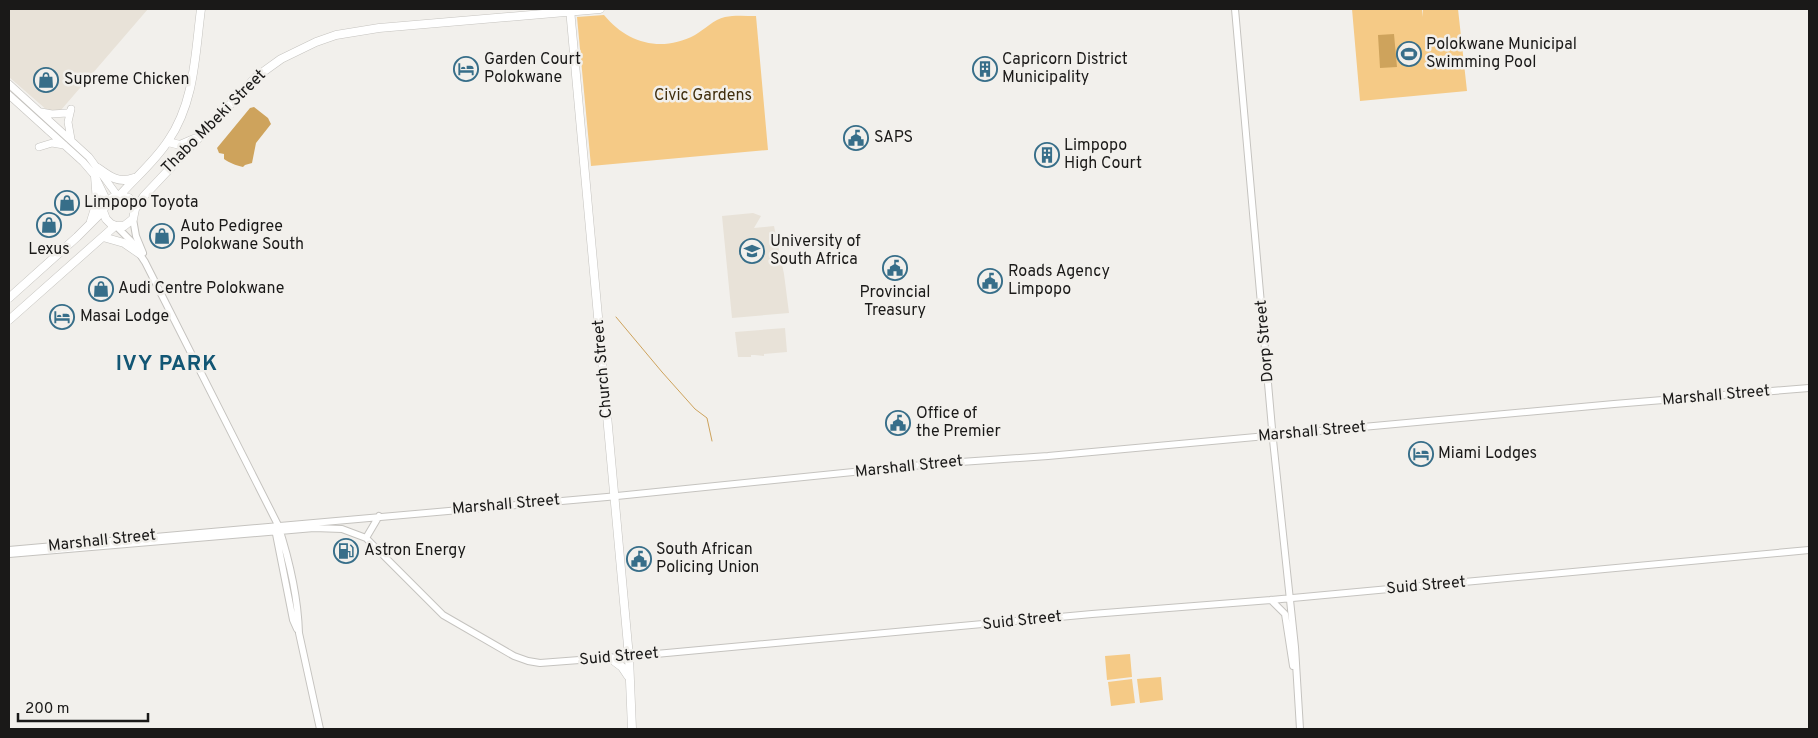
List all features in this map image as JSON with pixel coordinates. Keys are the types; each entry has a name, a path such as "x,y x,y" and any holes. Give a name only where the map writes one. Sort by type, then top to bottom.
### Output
{"main road":[{"path":"9,297 89,225 103,211 107,201 119,195 168,142 182,116 190,91 201,9"},
{"name":"Thabo Mbeki Street","path":"133,219 135,209 144,196 244,87 281,59 297,50 322,40 351,32 570,10 600,9"},
{"name":"Church Street","path":"570,10 629,657 632,729"},
{"path":"9,84 71,139 98,168 119,195 129,198 135,209"},
{"path":"9,95 65,145 95,176 107,201"},
{"path":"41,112 52,114 69,111 68,122 71,139"},
{"path":"168,142 183,145 198,137"},
{"path":"39,147 52,143 65,145"},
{"path":"98,168 110,177 121,180 127,181 136,178"},
{"path":"89,225 97,207 95,176"},
{"path":"103,211 106,219 116,226 124,226 133,219"},
{"path":"9,320 116,226"},
{"path":"103,237 124,243 140,254"},
{"path":"610,658 622,667 630,680"}],"street":[{"name":"Dorp Street","path":"1234,9 1273,436 1295,647 1300,729"},
{"path":"133,219 136,236 145,262"},
{"path":"116,226 145,262 276,526 298,620 299,633 320,729"},
{"name":"Marshall Street","path":"9,550 614,496 932,464 1048,456 1162,444 1273,436 1809,388"},
{"path":"366,538 379,516"},
{"name":"Marshall Street","path":"9,554 276,526"},
{"name":"Suid Street","path":"276,526 342,529 366,538 443,615 514,656 540,663 629,657 1166,607 1271,600 1809,550"},
{"name":"Dorp Street","path":"1271,600 1285,614 1291,656 1296,674"}],"shaded area":[{"path":"9,9 148,9 55,117 9,77"},
{"path":"1394,34 1397,67 1380,68 1378,35"},
{"path":"254,107 268,118 271,124 256,143 252,163 243,167 224,159 224,154 219,153 217,148 250,108"},
{"name":"University of South Africa","path":"753,213 761,216 754,228 774,226 784,274 789,313 732,318 722,216"},
{"path":"785,328 787,352 764,354 764,356 738,357 735,332"}],"green space":[{"name":"Polokwane Municipal Swimming Pool","path":"1352,9 1422,9 1423,17 1423,9 1458,9 1467,91 1360,101"},
{"name":"Civic Gardens","path":"604,15 623,32 645,42 657,44 670,43 695,35 721,18 756,16 768,150 591,166 577,17"},
{"path":"1130,654 1132,677 1107,680 1105,656"},
{"path":"1161,677 1163,700 1140,703 1137,679"},
{"path":"1132,679 1135,703 1111,706 1108,682"}],"waterway":[{"path":"616,317 695,409 707,418 712,441"}],"place":[{"name":"Polokwane Municipal Swimming Pool","path":"1409,54"},
{"name":"Garden Court Polokwane","path":"466,69"},
{"name":"Capricorn District Municipality","path":"985,69"},
{"name":"Supreme Chicken","path":"46,80"},
{"name":"SAPS","path":"856,138"},
{"name":"Limpopo High Court","path":"1047,155"},
{"name":"Limpopo Toyota","path":"67,203"},
{"name":"Lexus","path":"49,225"},
{"name":"Auto Pedigree Polokwane South","path":"162,236"},
{"name":"University of South Africa","path":"752,251"},
{"name":"Provincial Treasury","path":"895,268"},
{"name":"Roads Agency Limpopo","path":"990,281"},
{"name":"Audi Centre Polokwane","path":"101,289"},
{"name":"Masai Lodge","path":"62,317"},
{"name":"Office of the Premier","path":"898,423"},
{"name":"Miami Lodges","path":"1421,454"},
{"name":"Astron Energy","path":"346,551"},
{"name":"South African Policing Union","path":"639,559"}],"district":[{"name":"IVY PARK","path":"167,364"}]}
